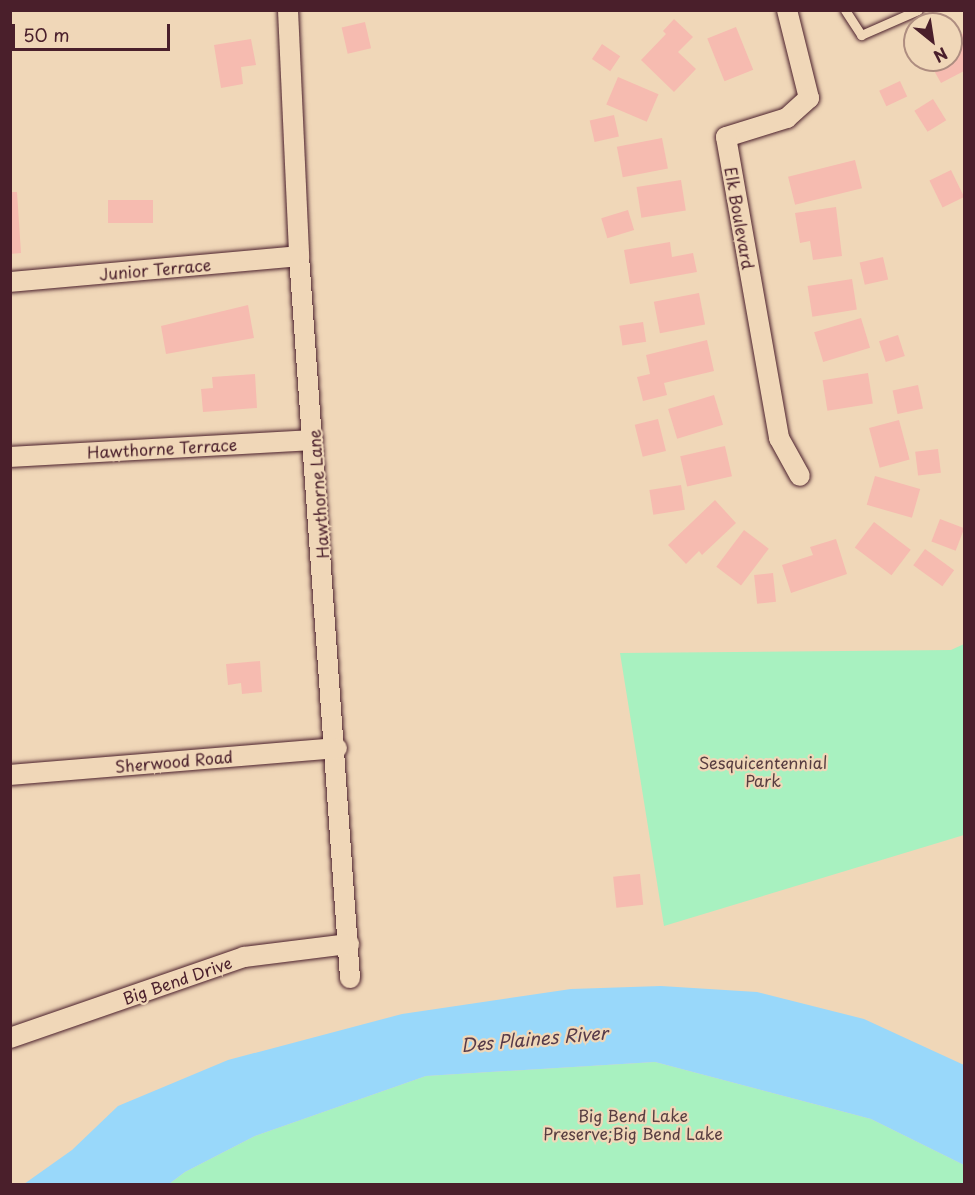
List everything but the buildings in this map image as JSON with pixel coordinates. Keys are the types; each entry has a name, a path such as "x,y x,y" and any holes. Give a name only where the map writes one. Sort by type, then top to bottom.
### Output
{"street":[{"name":"Hawthorne Lane","path":"288,10 299,256 337,748 350,978"},
{"name":"Elk Boulevard","path":"787,10 809,98 787,118 726,137 779,438 800,476"},
{"name":"Junior Terrace","path":"10,282 299,256"},
{"name":"Hawthorne Terrace","path":"10,457 313,440"},
{"name":"Sherwood Road","path":"10,775 337,748"},
{"name":"Big Bend Drive","path":"10,1038 244,957 349,944"}],"lane":[{"path":"845,10 861,36 918,10"}],"green space":[{"name":"Sesquicentennial Park","path":"964,644 964,835 664,926 620,653 951,650"},
{"name":"Big Bend Lake Preserve;Big Bend Lake","path":"655,1062 871,1119 964,1165 964,1184 169,1184 185,1172 255,1136 426,1076"}],"water":[{"name":"Des Plaines River","path":"661,986 757,992 864,1019 964,1065 964,1165 871,1119 655,1062 426,1076 255,1136 185,1172 169,1184 24,1184 72,1150 118,1106 228,1060 402,1014 571,989"}]}
